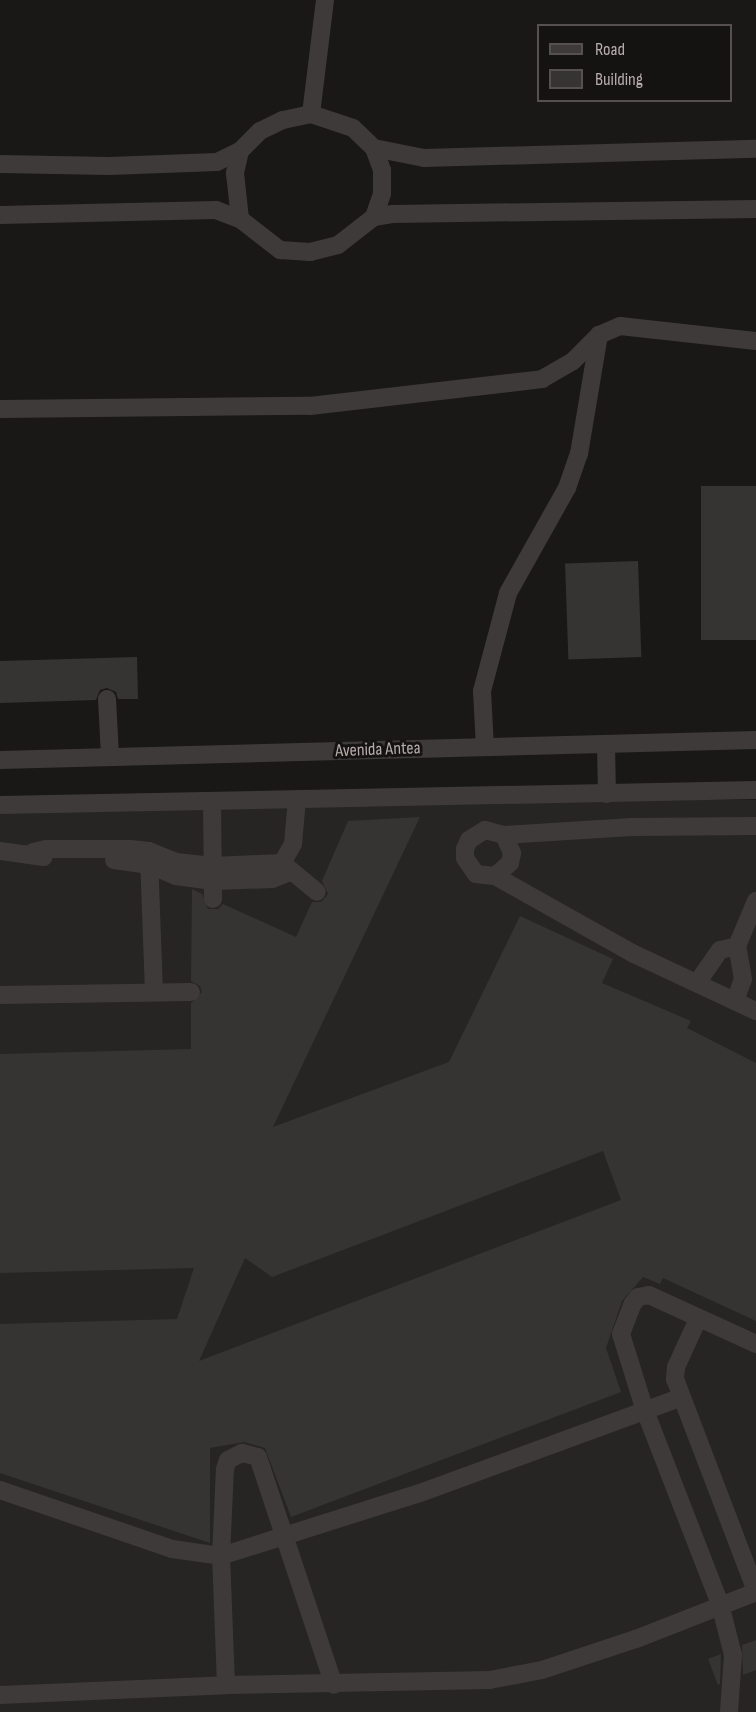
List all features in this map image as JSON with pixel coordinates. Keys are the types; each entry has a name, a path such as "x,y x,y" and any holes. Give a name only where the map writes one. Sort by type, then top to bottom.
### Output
{"street":[{"path":"311,114 325,0"},
{"path":"0,164 109,166 217,162 240,151 260,131 283,120 311,114 352,128 374,148 382,170 382,194 374,217 338,244 309,252 280,249 240,219 216,210 0,215"},
{"path":"374,148 424,158 756,149"},
{"path":"240,151 235,173 240,219"},
{"path":"374,217 756,209"},
{"path":"0,409 309,406 542,379 573,361 599,335 620,326 756,341"},
{"path":"485,747 482,691 508,593 567,488 576,462 599,335"},
{"path":"106,699 110,757"},
{"name":"Avenida Antea","path":"0,760 756,740"},
{"path":"606,744 607,794"},
{"path":"0,805 756,790"},
{"path":"284,871 293,844 297,799"},
{"path":"212,802 213,882"},
{"path":"756,826 632,827 504,836 485,830 469,840 465,849 465,858 476,874 495,876 632,953 756,1011"},
{"path":"495,876 510,863 512,853 504,836"},
{"path":"0,851 33,852 61,860 149,858 176,876 213,882 284,871 317,892"},
{"path":"149,858 154,992"},
{"path":"735,1001 743,979 736,946 756,901"},
{"path":"697,983 720,950 736,946"},
{"path":"0,995 191,992"},
{"path":"729,1712 733,1654 720,1605 645,1411 621,1334 632,1305 639,1297 649,1295 756,1344"},
{"path":"0,1695 226,1685 468,1682 542,1670 636,1639 756,1592 680,1398 676,1367 698,1319"},
{"path":"0,1490 172,1549 221,1556 287,1538 680,1398"},
{"path":"226,1685 221,1556 225,1469 234,1455 258,1457 287,1538 334,1685"}],"shaded area":[{"path":"0,800 756,800 756,1712 0,1712"}],"building":[{"path":"701,486 756,486 756,640 701,640"},
{"path":"638,561 641,657 568,659 565,564"},
{"path":"137,657 138,699 118,699 116,692 107,688 100,690 96,700 0,703 0,661"},
{"path":"420,817 273,1127 449,1062 520,916 613,959 602,983 691,1021 687,1028 756,1063 756,1321 663,1278 660,1284 643,1277 622,1301 606,1348 621,1392 291,1517 265,1448 244,1442 210,1448 210,1543 0,1473 0,1324 177,1319 194,1268 0,1273 0,1054 191,1049 191,1003 202,992 200,986 191,981 192,889 202,894 208,909 218,909 223,904 296,937 312,902 321,902 328,894 322,881 348,821","holes":["603,1151 621,1200 199,1361 245,1258 272,1277"]},
{"path":"756,1640 756,1670 743,1675 742,1645"},
{"path":"721,1654 720,1684 718,1685 708,1659"}]}
